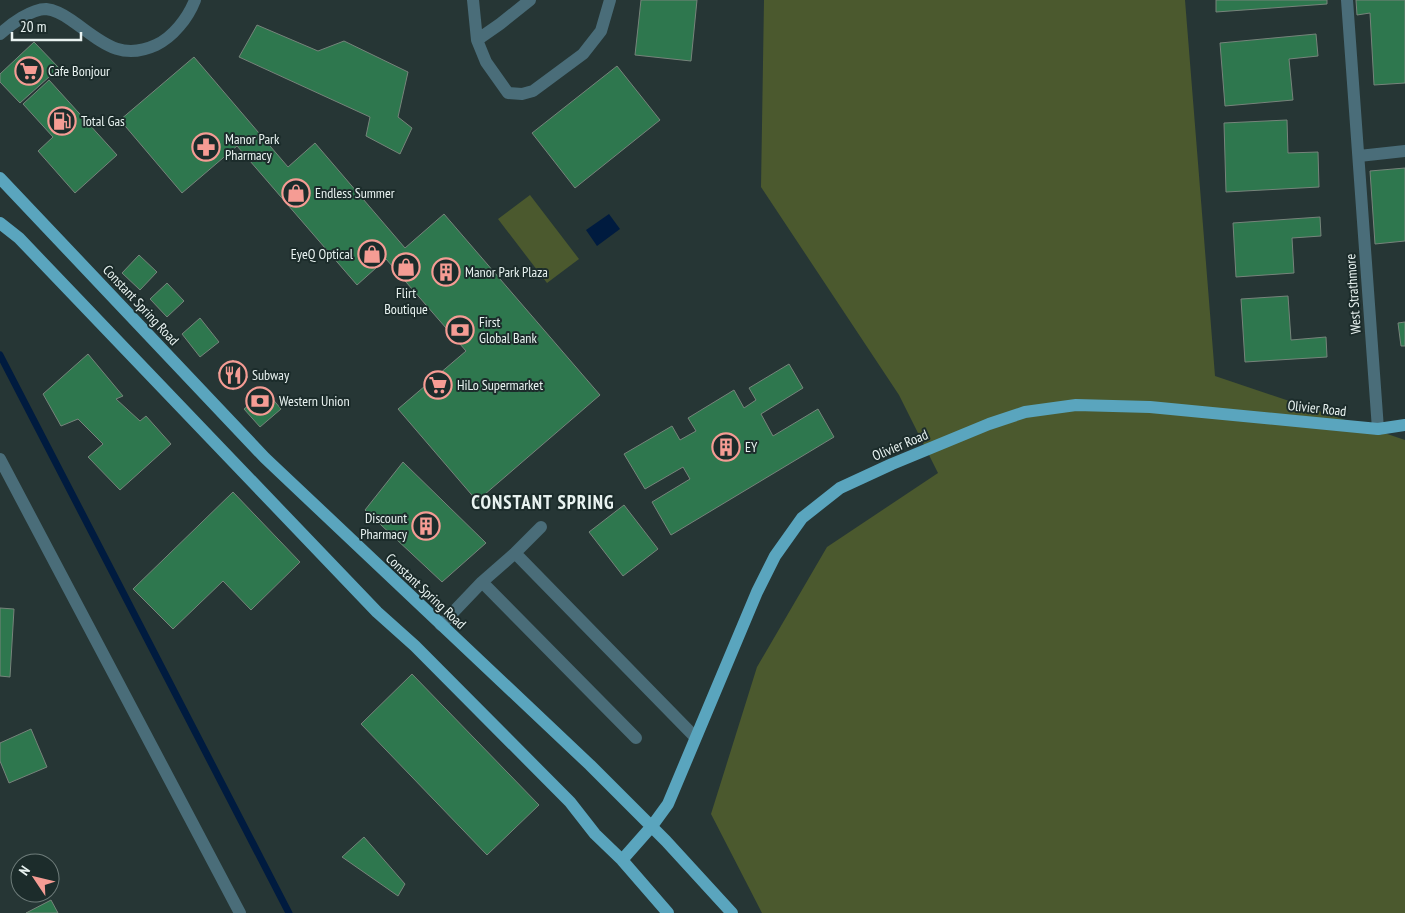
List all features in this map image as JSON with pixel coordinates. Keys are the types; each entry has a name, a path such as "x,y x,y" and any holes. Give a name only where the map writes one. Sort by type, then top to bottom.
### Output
{"main road":[{"name":"Constant Spring Road","path":"0,178 265,458 652,826 732,913"},
{"path":"0,223 19,238 377,612 415,646 570,802 595,834 622,860 668,913"},
{"name":"Olivier Road","path":"622,860 652,826 668,804 757,592 775,556 802,518 840,488 989,424 1025,412 1076,405 1150,407 1378,429 1405,425"}],"street":[{"path":"0,34 27,14 46,9 64,15 113,48 127,52 144,50 164,41 177,29 195,0"},
{"path":"473,0 477,40 486,62 508,92 522,94 533,91 583,54 601,32 610,0"},
{"path":"477,40 530,0"},
{"name":"West Strathmore","path":"1347,0 1378,429"},
{"path":"1359,156 1405,151"},
{"path":"0,458 240,913"},
{"path":"441,625 482,582 515,553 541,526"},
{"path":"515,553 695,737"},
{"path":"482,582 636,738"}],"green space":[{"path":"764,0 1185,0 1215,376 1405,440 1405,913 762,913 711,814 757,667 827,547 938,473 899,395 761,187"},
{"path":"530,195 579,259 547,283 498,219"}],"water":[{"path":"609,214 620,229 597,246 586,230"}],"building":[{"path":"641,0 697,0 691,61 635,55"},
{"path":"1216,0 1327,0 1327,4 1216,12"},
{"path":"1356,0 1405,0 1405,83 1374,85 1370,13 1357,15"},
{"path":"257,25 318,51 344,41 408,72 398,117 412,128 400,154 366,136 370,117 239,57"},
{"path":"1316,34 1318,56 1289,59 1293,100 1225,106 1220,43"},
{"name":"Cafe Bonjour","path":"34,42 59,68 20,103 0,82 0,74"},
{"name":"Manor Park Plaza","path":"194,57 288,167 315,143 405,248 444,214 600,395 477,501 398,409 466,351 386,259 357,285 237,146 182,193 120,120"},
{"path":"617,66 660,120 575,188 532,133"},
{"name":"Total Gas","path":"49,80 117,155 75,193 38,151 53,137 23,104"},
{"path":"1287,120 1288,153 1318,152 1319,187 1226,192 1224,123"},
{"path":"1405,168 1405,241 1375,244 1370,171"},
{"path":"1320,217 1321,236 1292,238 1294,273 1236,277 1233,223"},
{"path":"139,255 157,272 140,290 122,273"},
{"path":"167,283 184,301 167,317 150,299"},
{"path":"1288,296 1291,340 1326,337 1327,357 1245,362 1241,299"},
{"path":"200,318 219,342 200,357 182,334"},
{"path":"1405,322 1405,346 1401,346 1398,323"},
{"path":"88,354 123,396 116,399 140,421 146,416 171,444 120,490 88,457 103,444 78,419 61,426 43,394"},
{"name":"Subway","path":"233,360 248,377 233,390 218,373"},
{"name":"EY","path":"789,364 803,388 761,414 773,436 818,409 834,437 671,535 652,502 690,479 683,467 645,489 624,454 672,426 680,440 696,431 688,418 734,390 744,408 756,400 749,388"},
{"path":"266,391 281,409 260,427 244,409"},
{"name":"Discount Pharmacy","path":"403,462 486,543 442,582 365,510"},
{"path":"233,492 300,562 251,610 223,581 173,629 133,589"},
{"path":"624,505 658,549 623,576 589,532"},
{"path":"0,608 14,609 10,677 0,676"},
{"path":"412,674 539,805 487,855 361,724"},
{"path":"31,729 47,767 9,783 0,761 0,743"},
{"path":"364,837 405,884 398,896 342,857"},
{"path":"45,903 53,903 58,913 26,913"}],"waterway":[{"path":"0,355 289,913"}],"place":[{"name":"Cafe Bonjour","path":"29,71"},
{"name":"Total Gas","path":"62,121"},
{"name":"Manor Park Pharmacy","path":"206,147"},
{"name":"Endless Summer","path":"296,193"},
{"name":"EyeQ Optical","path":"372,254"},
{"name":"Flirt Boutique","path":"406,267"},
{"name":"Manor Park Plaza","path":"446,272"},
{"name":"First Global Bank","path":"460,330"},
{"name":"Subway","path":"233,375"},
{"name":"HiLo Supermarket","path":"438,385"},
{"name":"Western Union","path":"260,401"},
{"name":"EY","path":"726,447"},
{"name":"Discount Pharmacy","path":"426,526"}],"district":[{"name":"CONSTANT SPRING","path":"543,502"}]}
